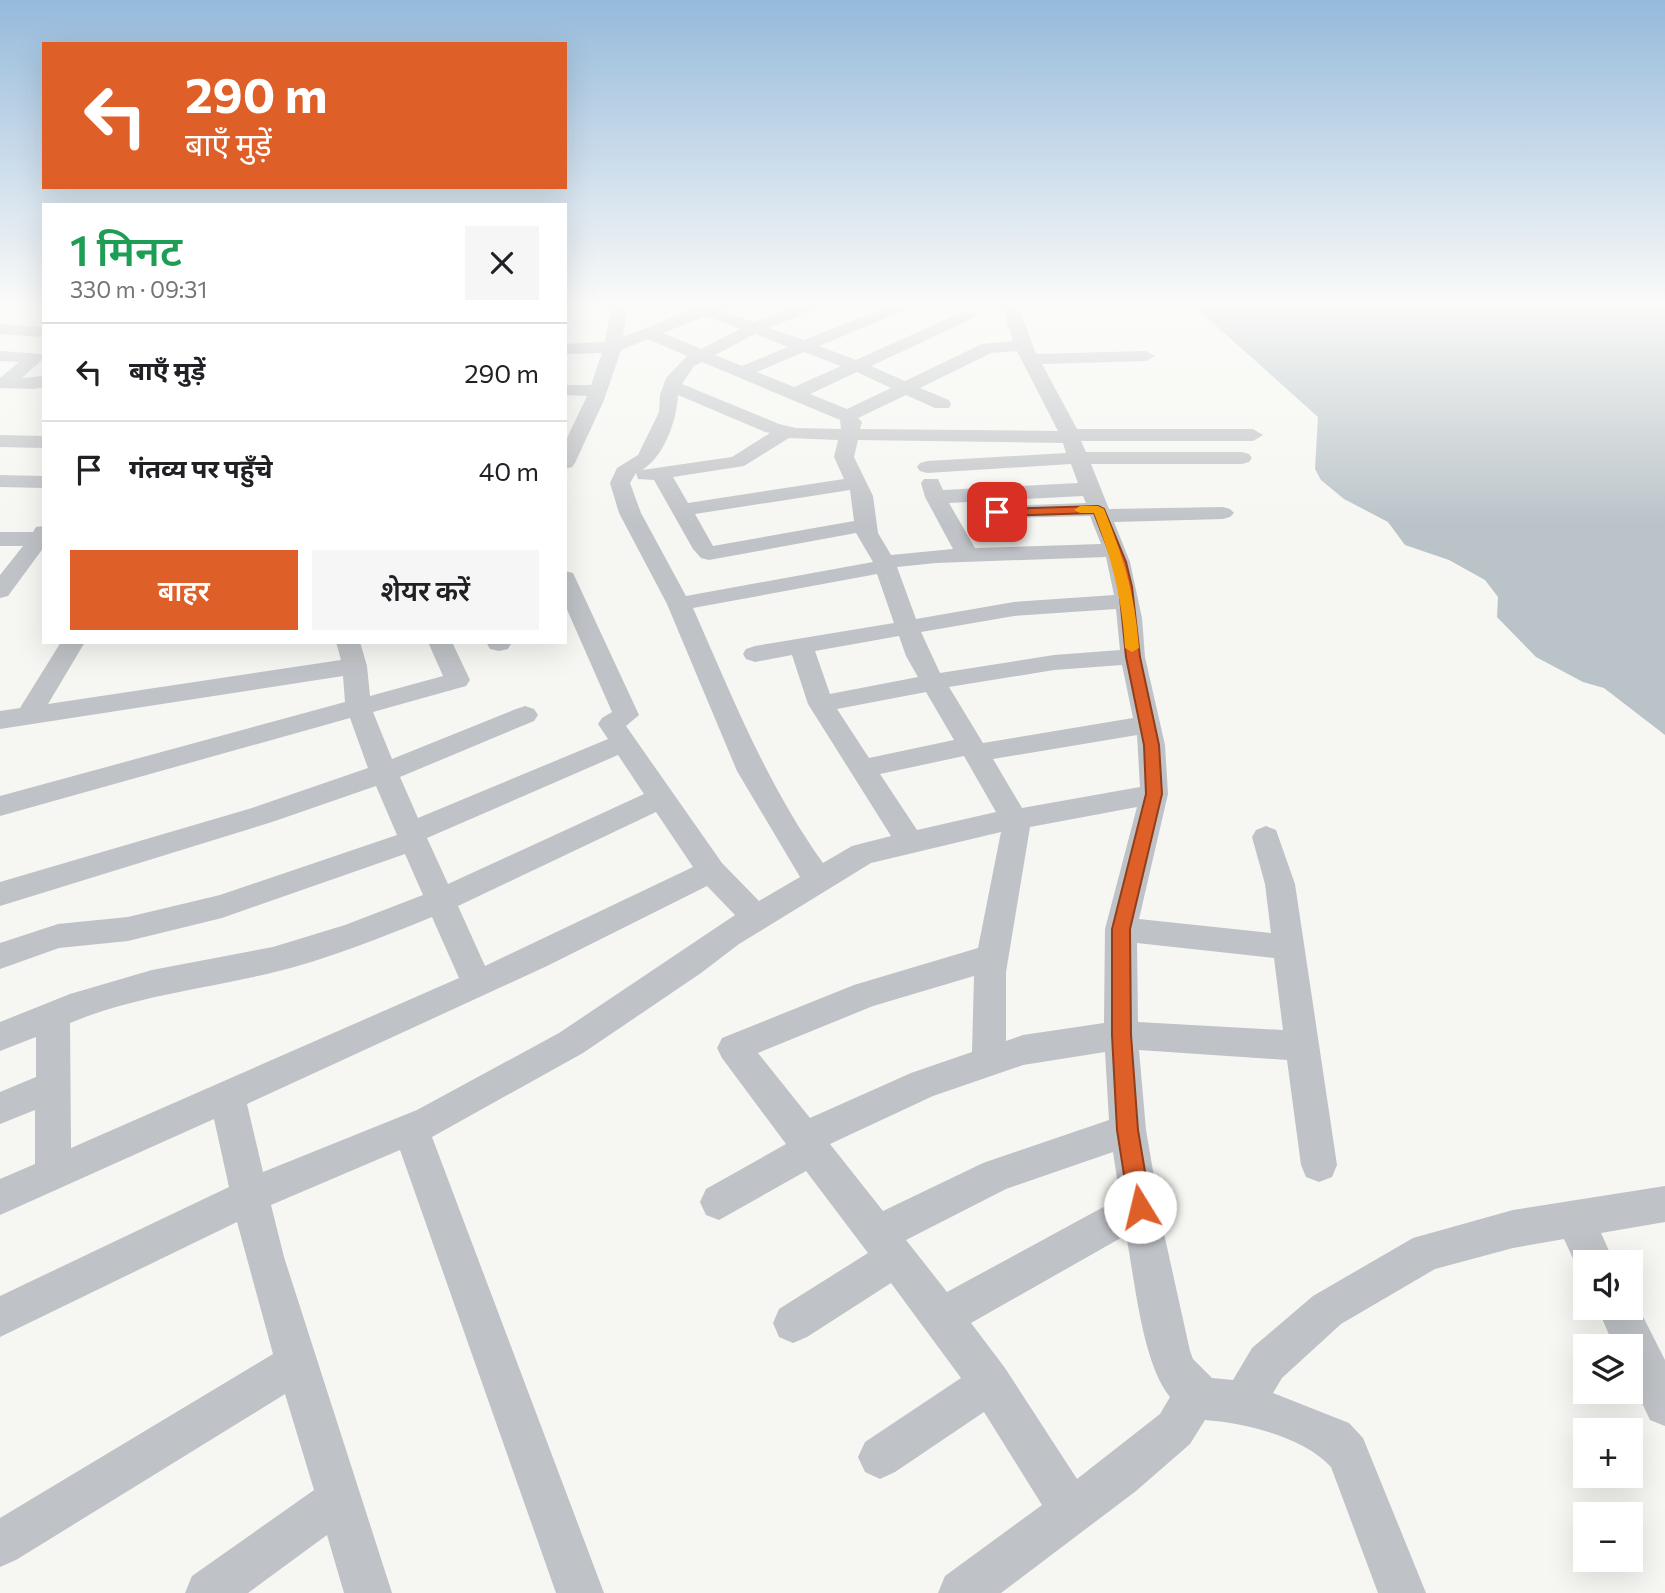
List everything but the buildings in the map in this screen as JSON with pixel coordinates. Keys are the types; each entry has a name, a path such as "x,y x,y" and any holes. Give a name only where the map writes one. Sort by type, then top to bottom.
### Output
{"street":[{"path":"567,460 572,454 602,377"},
{"path":"678,377 672,386 668,412 646,459 624,472 621,490 630,513 679,604 751,771 792,842 818,879"},
{"path":"759,377 797,393 848,426"},
{"path":"797,393 832,377"},
{"path":"882,377 942,404"},
{"path":"928,377 906,388 848,426 844,457 858,483 865,525 885,564 918,656 1014,818 1016,827 990,972 989,1062"},
{"path":"1039,377 1070,438 1115,550 1127,601 1133,657 1148,724 1154,794 1121,929 1122,1035 1128,1130 1140,1207 1169,1351 1177,1373 1206,1399 1228,1400 1296,1421 1334,1438 1348,1453 1402,1593"},
{"path":"3,383 42,382"},
{"path":"672,386 785,432"},
{"path":"567,390 597,391"},
{"path":"927,467 1070,438 1230,422"},
{"path":"621,478 737,462 785,432 848,426 920,436 1070,438 1253,435"},
{"path":"920,436 940,505 968,555"},
{"path":"1070,438 1242,458"},
{"path":"0,441 42,442"},
{"path":"660,473 704,549 709,553 865,525"},
{"path":"0,481 42,482"},
{"path":"681,510 858,483"},
{"path":"0,500 42,500"},
{"path":"940,505 1096,505 1223,513"},
{"path":"0,539 41,536"},
{"path":"4,582 41,536"},
{"path":"679,604 885,564 968,555 1115,550"},
{"path":"567,582 626,715 611,724 711,871 756,917"},
{"path":"755,654 1034,606 1127,601"},
{"path":"28,716 71,644"},
{"path":"0,806 232,743 358,705 457,680 441,644"},
{"path":"801,646 821,704 909,842"},
{"path":"0,720 351,654 358,705 384,774 477,983"},
{"path":"821,704 1088,658 1133,657"},
{"path":"0,894 198,836 384,774 525,715"},
{"path":"862,769 973,749 1148,724"},
{"path":"0,956 58,936 128,929 222,906 412,837 623,743"},
{"path":"0,1317 249,1196 430,1121 571,1043 756,917 862,855 1014,818 1154,794"},
{"path":"0,1037 52,1016 152,983 273,960 353,935 441,901 660,798"},
{"path":"1266,837 1280,884 1319,1165"},
{"path":"0,1197 477,983 622,916 711,871"},
{"path":"1121,929 1290,947"},
{"path":"993,957 866,995 734,1048 941,1317 990,1384 1072,1510"},
{"path":"52,1016 53,1173"},
{"path":"719,1202 808,1143 923,1084 1023,1050 1122,1035 1303,1046"},
{"path":"0,1108 53,1086"},
{"path":"227,1096 264,1257 368,1593"},
{"path":"411,1129 580,1593"},
{"path":"793,1323 888,1245 996,1175 1128,1130"},
{"path":"1243,1405 1267,1363 1327,1310 1427,1252 1513,1229 1665,1204"},
{"path":"941,1317 1140,1207"},
{"path":"1574,1219 1589,1250"},
{"path":"1623,1320 1665,1405"},
{"path":"0,1544 297,1363"},
{"path":"880,1457 990,1384"},
{"path":"962,1593 1175,1429 1198,1393"},
{"path":"209,1593 339,1499"}],"shaded area":[{"path":"1274,377 1665,377 1665,735 1604,688 1583,682 1536,657 1497,617 1498,597 1485,580 1449,560 1405,545 1388,522 1344,499 1321,480 1315,469 1318,417"}],"slow traffic":[{"path":"1080,510 1098,509 1102,516 1125,587 1132,648"}],"route":[{"path":"997,512 1098,509 1119,562 1125,587 1133,657 1152,745 1154,794 1121,929 1122,1035 1128,1130 1140,1207"}]}
